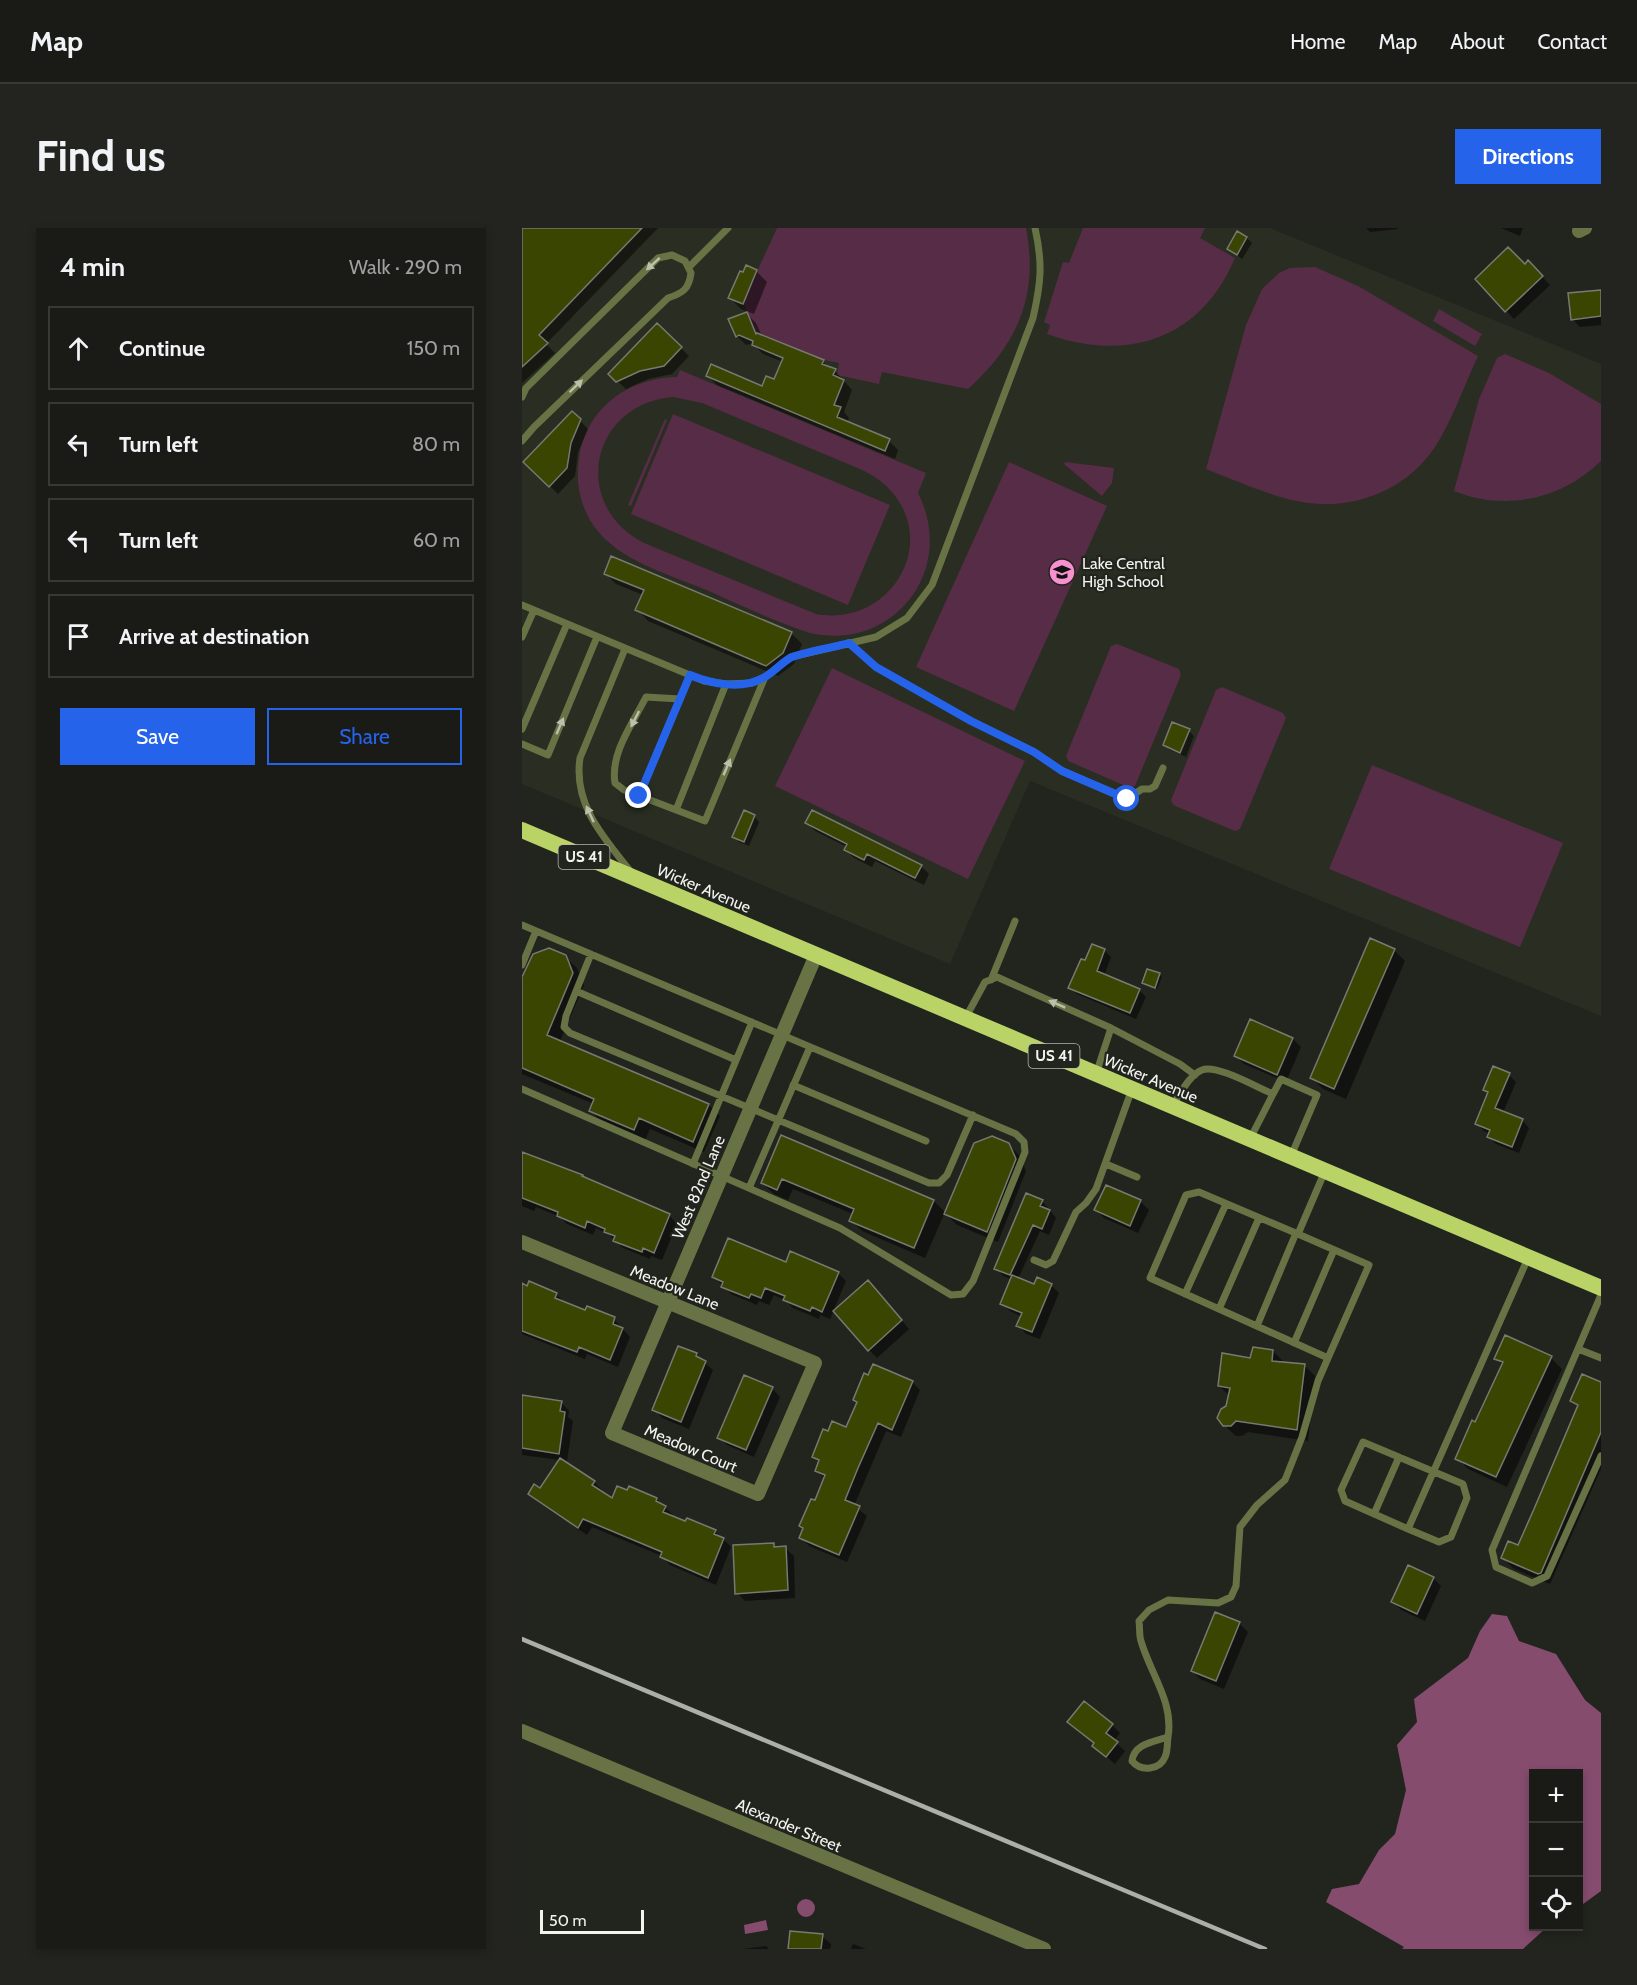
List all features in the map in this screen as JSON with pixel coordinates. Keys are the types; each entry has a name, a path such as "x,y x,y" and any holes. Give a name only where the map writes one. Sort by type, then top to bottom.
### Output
{"highway":[{"name":"Wicker Avenue","path":"522,830 1601,1288"}],"street":[{"name":"West 82nd Lane","path":"612,1433 816,955"},
{"name":"Meadow Lane","path":"522,1242 814,1363 758,1494"},
{"name":"Meadow Court","path":"612,1433 758,1494"},
{"name":"Alexander Street","path":"522,1731 1044,1949"}],"lane":[{"path":"689,267 728,228"},
{"path":"522,604 704,681 726,684 752,683 765,677 791,657 876,637 908,618 932,585 1033,318 1041,286 1040,250 1035,228"},
{"path":"522,397 526,388 658,258 678,256 689,267 691,273 688,288 668,298 522,441"},
{"path":"522,637 534,610"},
{"path":"522,729 567,624"},
{"path":"522,744 548,755 597,637"},
{"path":"849,643 876,667 971,721 1034,752 1062,771 1097,788 1127,799 1142,789 1155,786 1163,768"},
{"path":"625,649 580,758 578,771 581,792 589,815 636,879"},
{"path":"639,796 690,675"},
{"path":"680,699 646,697 616,756 613,771 615,783 624,790 705,821 765,677"},
{"path":"675,810 726,684"},
{"path":"991,980 1015,921"},
{"path":"522,925 1016,1134 1024,1142 1025,1152 973,1281 963,1294 951,1295 936,1288 840,1227 522,1089"},
{"path":"522,965 536,931"},
{"path":"591,954 566,1016 564,1027 570,1033 778,1121 929,1183 939,1183 947,1175 973,1115"},
{"path":"965,1018 985,982 997,977 1111,1028 1180,1064 1195,1075"},
{"path":"576,991 736,1060"},
{"path":"693,1164 752,1022"},
{"path":"1096,1074 1111,1028"},
{"path":"749,1188 810,1047"},
{"path":"1172,1106 1201,1070 1216,1070 1273,1094"},
{"path":"1250,1139 1281,1080 1317,1095 1291,1156"},
{"path":"793,1085 926,1141"},
{"path":"1034,1260 1046,1265 1053,1261 1076,1212 1096,1189 1132,1089"},
{"path":"1106,1164 1137,1177"},
{"path":"1257,1326 1325,1171"},
{"path":"1168,1737 1137,1748 1132,1761 1136,1766 1144,1769 1156,1767 1164,1761 1167,1753 1170,1724 1169,1711 1140,1640 1139,1622 1149,1610 1168,1600 1218,1603 1231,1597 1236,1586 1240,1527 1257,1504 1285,1480 1302,1437 1317,1381 1328,1358 1370,1265 1199,1192 1186,1195 1150,1278 1328,1358"},
{"path":"1185,1294 1226,1204"},
{"path":"1219,1309 1259,1218"},
{"path":"1294,1343 1334,1250"},
{"path":"1408,1528 1528,1257"},
{"path":"1601,1295 1492,1550 1496,1567 1532,1583 1547,1576 1601,1456"},
{"path":"1578,1349 1601,1358"},
{"path":"1363,1442 1399,1457 1463,1484 1467,1498 1450,1537 1439,1542 1345,1501 1341,1490 1363,1442"},
{"path":"1374,1514 1399,1457"}],"shaded area":[{"name":"Lake Central High School","path":"522,228 1270,228 1601,364 1601,1016 1030,781 950,964 522,784"},
{"path":"777,228 1026,228 1029,275 1027,297 1021,317 1000,354 968,389 882,372 879,384 837,375 839,363 824,360 756,332 743,302"},
{"path":"1083,228 1205,228 1200,238 1235,258 1220,286 1203,308 1182,325 1159,337 1133,344 1106,346 1077,342 1047,334 1050,325 1044,322 1063,262 1069,263"},
{"path":"1315,267 1358,286 1478,356 1447,425 1435,447 1423,462 1393,486 1358,500 1340,503 1302,502 1277,496 1206,469 1246,325 1262,289 1279,273 1290,268"},
{"path":"1439,309 1482,334 1475,346 1433,321"},
{"path":"1505,354 1549,373 1601,404 1601,461 1569,485 1551,493 1513,501 1493,501 1454,491 1479,399 1497,358"},
{"path":"680,370 926,473 918,493 928,522 929,550 923,576 910,599 891,617 868,630 840,636 810,633 645,565 608,542 594,526 583,506 578,482 578,467 584,438 598,414 616,396 651,380 677,377","holes":["673,397 702,403 860,469 884,484 901,506 909,529 909,553 901,574 887,593 867,607 843,615 816,614 644,543 621,526 606,505 599,482 600,458 608,436 623,417 645,404"]},
{"path":"673,414 890,505 848,605 631,514"},
{"path":"665,419 667,420 631,506 628,505"},
{"path":"1009,462 1107,506 1014,711 916,667"},
{"path":"1065,462 1114,468 1112,483 1102,496 1064,464"},
{"path":"1117,644 1179,669 1181,675 1135,786 1130,788 1068,761 1066,756 1111,646"},
{"path":"832,668 1025,761 968,879 775,786"},
{"path":"1222,687 1283,713 1286,718 1240,829 1235,831 1173,805 1171,800 1216,690"},
{"path":"1372,765 1563,843 1520,947 1329,869"},
{"path":"1492,1614 1507,1616 1519,1641 1556,1654 1585,1700 1601,1713 1601,1891 1583,1904 1583,1769 1529,1769 1529,1931 1543,1931 1523,1949 1402,1949 1404,1947 1326,1902 1332,1889 1359,1884 1379,1850 1395,1834 1406,1790 1397,1745 1417,1722 1414,1699 1468,1658 1480,1631"},
{"path":"806,1899 812,1902 815,1908 812,1914 806,1917 800,1914 797,1908 800,1902"},
{"path":"766,1920 768,1930 745,1934 744,1925"}],"building":[{"path":"522,228 642,228 539,335 548,343 522,367"},
{"path":"1237,231 1247,237 1237,255 1227,249"},
{"path":"1508,247 1525,264 1528,260 1543,276 1505,312 1475,279"},
{"path":"746,265 757,270 743,304 728,298 740,271 743,272"},
{"path":"1601,290 1601,316 1571,320 1568,293"},
{"path":"747,312 756,334 824,360 822,364 836,369 833,375 844,380 834,405 841,407 837,417 890,439 885,451 706,376 711,364 762,386 766,376 774,379 783,358 752,345 753,341 739,335 736,337 728,319"},
{"path":"657,323 682,347 664,366 640,371 616,382 608,374"},
{"path":"572,411 581,419 571,443 567,468 549,487 523,462"},
{"path":"611,556 792,632 783,653 766,666 635,610 644,590 604,574"},
{"path":"1172,722 1190,729 1180,753 1163,745"},
{"path":"744,810 755,815 744,842 732,837"},
{"path":"812,810 922,865 915,878 867,854 864,860 844,850 847,844 805,823"},
{"path":"1370,938 1395,949 1334,1089 1310,1078"},
{"path":"1092,944 1105,949 1097,971 1140,989 1130,1013 1068,988 1081,959 1085,960"},
{"path":"549,948 566,955 573,973 547,1035 709,1104 693,1142 639,1118 634,1130 589,1111 594,1099 522,1068 522,977 533,954"},
{"path":"1147,969 1160,973 1155,988 1142,983"},
{"path":"1250,1019 1293,1038 1277,1075 1234,1056"},
{"path":"1493,1066 1510,1073 1495,1108 1523,1119 1512,1147 1487,1137 1490,1130 1475,1124 1488,1092 1483,1090"},
{"path":"781,1135 934,1200 914,1248 849,1221 854,1209 782,1179 777,1190 761,1183"},
{"path":"992,1136 1009,1143 1016,1159 987,1232 944,1214 974,1143"},
{"path":"522,1152 583,1175 670,1214 654,1253 643,1248 642,1252 613,1241 615,1236 604,1232 605,1229 587,1221 585,1228 557,1216 558,1212 522,1198"},
{"path":"1106,1185 1141,1200 1130,1226 1094,1210"},
{"path":"1026,1193 1043,1200 1040,1206 1050,1210 1042,1229 1033,1225 1010,1275 994,1269"},
{"path":"728,1238 786,1262 790,1251 839,1272 822,1312 812,1307 810,1311 783,1300 785,1296 765,1288 761,1298 751,1294 749,1298 721,1287 723,1282 712,1277"},
{"path":"1012,1275 1034,1284 1037,1277 1052,1284 1032,1332 1016,1326 1022,1313 1000,1304"},
{"path":"868,1280 902,1320 868,1351 833,1311"},
{"path":"529,1281 557,1293 555,1298 585,1310 587,1306 615,1317 613,1324 623,1328 610,1360 579,1347 577,1352 522,1331 522,1283 527,1286"},
{"path":"1505,1335 1552,1356 1496,1477 1455,1459 1472,1420 1475,1422 1503,1362 1494,1359"},
{"path":"678,1346 697,1353 696,1356 706,1361 681,1422 652,1410"},
{"path":"1253,1347 1273,1350 1272,1361 1305,1364 1297,1430 1236,1421 1231,1426 1223,1426 1217,1418 1221,1409 1226,1406 1230,1388 1218,1386 1222,1353 1250,1358"},
{"path":"873,1364 913,1381 892,1430 878,1423 858,1468 845,1500 860,1506 839,1555 799,1538 803,1528 799,1526 811,1499 815,1500 825,1475 815,1471 819,1460 812,1457 823,1429 828,1431 832,1421 846,1427 857,1402 853,1400 864,1373 868,1375"},
{"path":"1582,1374 1601,1382 1601,1432 1541,1573 1538,1574 1501,1558 1508,1541 1518,1545 1534,1509 1578,1405 1570,1401"},
{"path":"744,1375 773,1387 746,1450 717,1438"},
{"path":"522,1395 562,1401 560,1411 565,1412 559,1454 522,1448"},
{"path":"560,1458 595,1481 592,1485 612,1498 617,1486 627,1490 629,1486 657,1498 656,1501 666,1506 663,1512 685,1521 687,1518 716,1530 714,1534 724,1538 708,1578 660,1557 662,1552 583,1519 578,1528 528,1494 534,1484 540,1488"},
{"path":"774,1543 774,1547 786,1546 788,1590 735,1594 733,1545"},
{"path":"1408,1565 1434,1577 1417,1614 1391,1602"},
{"path":"1215,1612 1240,1622 1216,1681 1191,1671"},
{"path":"1084,1701 1113,1724 1106,1733 1118,1742 1106,1757 1092,1746 1094,1743 1067,1722"},
{"path":"790,1931 823,1934 821,1949 788,1949"}],"railway":[{"path":"522,1639 1265,1949"}],"place":[{"name":"Lake Central High School","path":"1062,572"}],"route":[{"path":"639,796 690,675 704,681 726,684 752,683 765,677 791,657 849,643 876,667 971,721 1034,752 1062,771 1127,799"}]}
